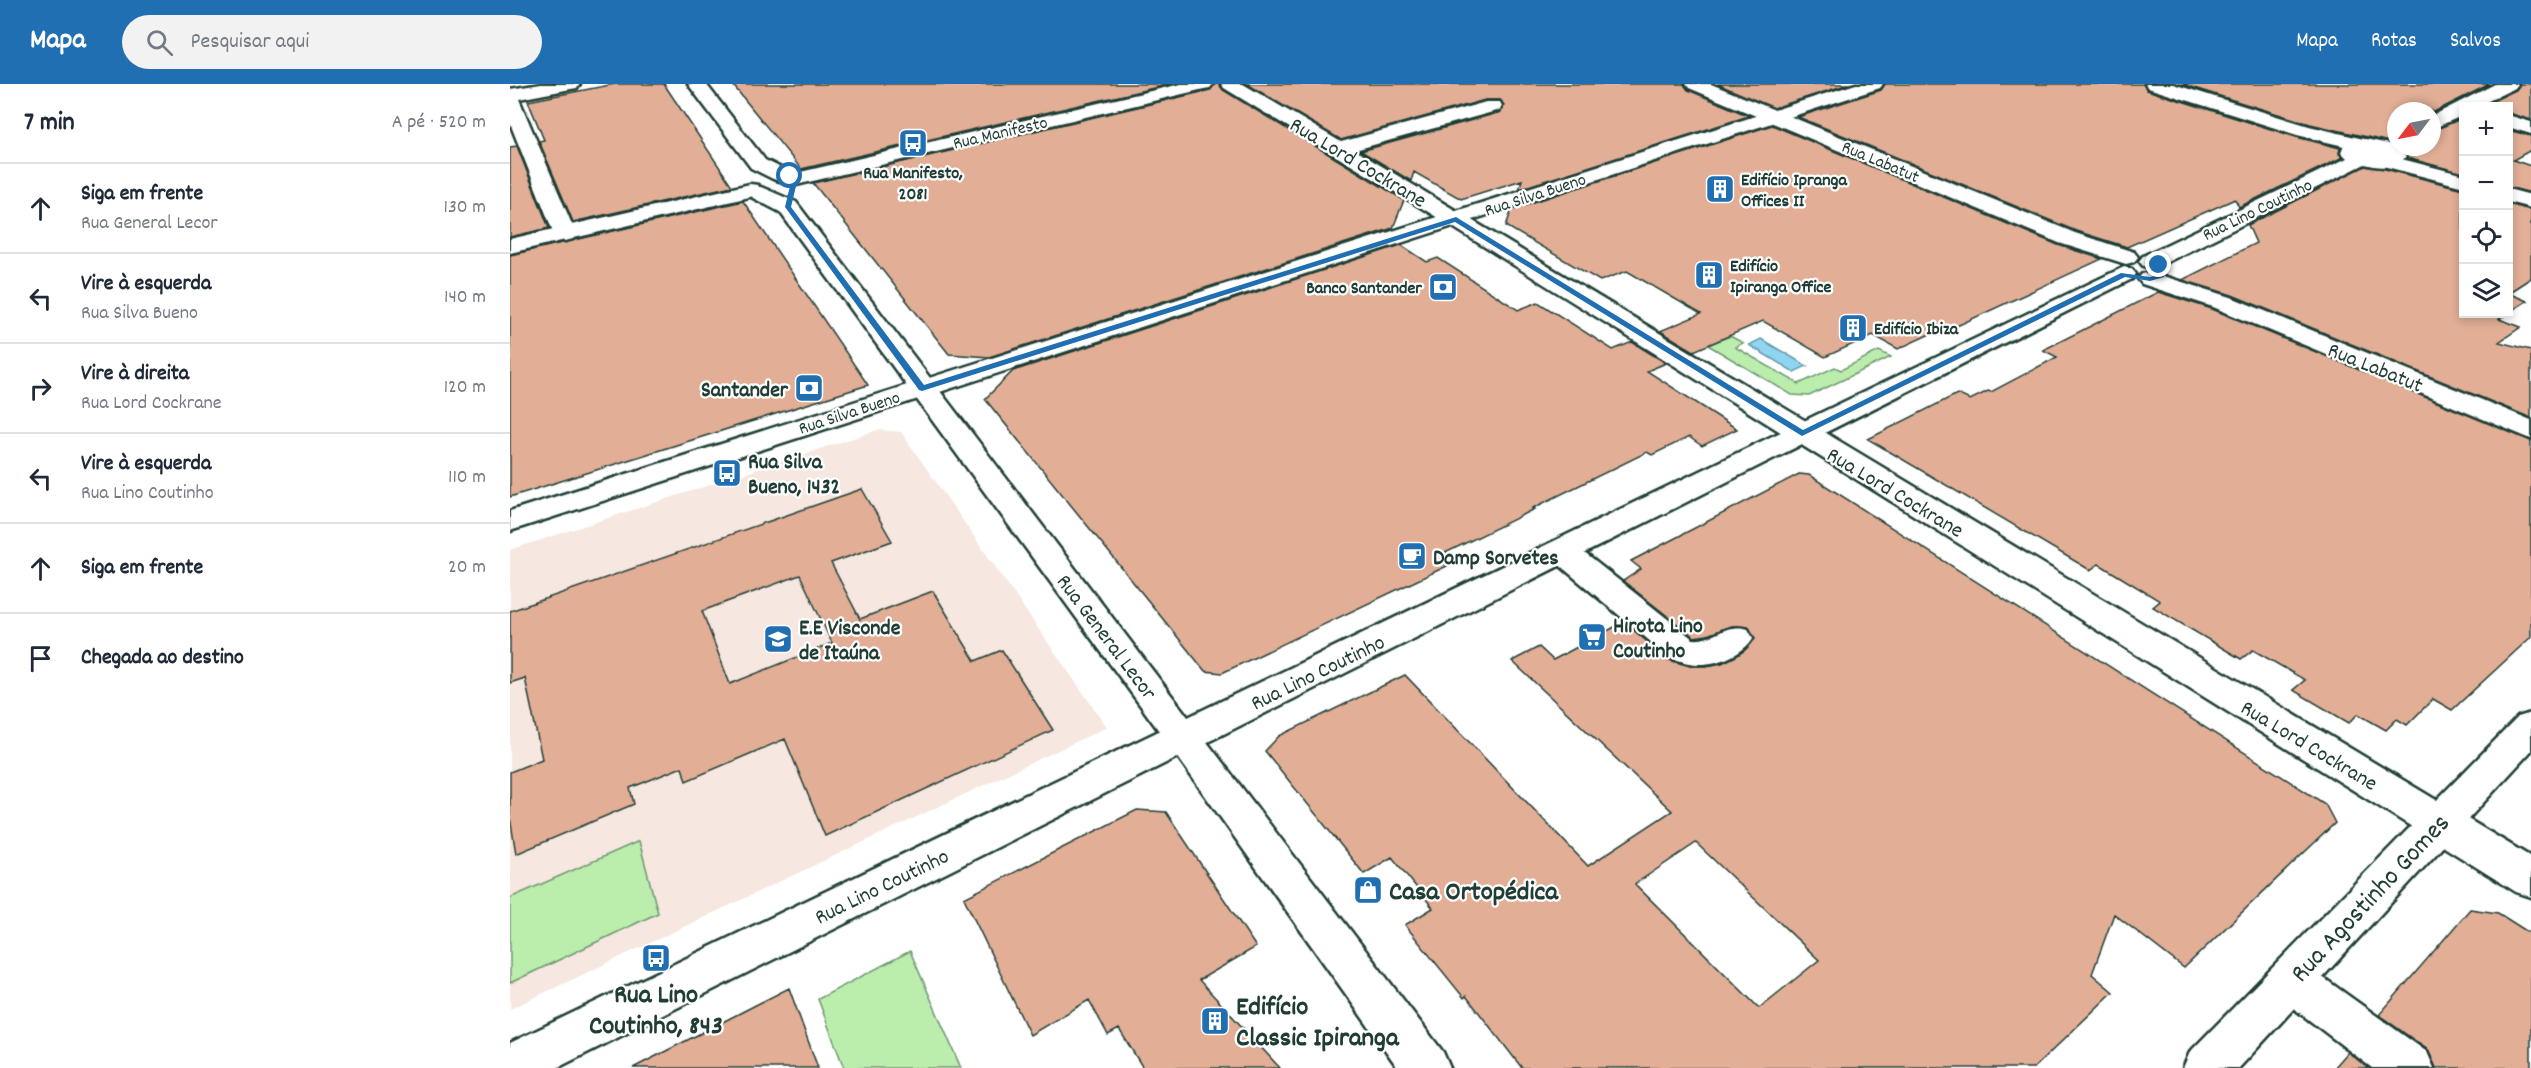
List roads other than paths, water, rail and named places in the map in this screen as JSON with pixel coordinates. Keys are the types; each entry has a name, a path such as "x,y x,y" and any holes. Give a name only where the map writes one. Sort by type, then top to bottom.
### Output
{"street":[{"path":"510,95 571,84"},
{"name":"Rua General Lecor","path":"697,84 1183,736 1426,1068"},
{"name":"Rua Manifesto","path":"510,246 1204,84"},
{"name":"Rua Lord Cockrane","path":"1230,84 1456,219 1802,434 2531,879"},
{"name":"Rua Labatut","path":"1695,84 2531,430"},
{"name":"Rua Silva Bueno","path":"510,521 1874,84"},
{"path":"2154,84 2304,131 2377,151 2458,180"},
{"path":"2474,102 2509,84"},
{"path":"510,100 565,234"},
{"path":"1338,149 1493,106"},
{"path":"2441,119 2459,110"},
{"path":"2513,123 2531,128"},
{"name":"Rua Lino Coutinho","path":"510,1067 2377,151"},
{"path":"2513,197 2531,202"},
{"path":"1562,551 1682,649 1706,653 1736,638"},
{"name":"Rua Agostinho Gomes","path":"2207,1068 2531,727"},
{"path":"2291,980 2410,1068"}],"water":[{"path":"1761,339 1807,366 1794,372 1749,345"}],"place":[{"name":"Rua Manifesto, 2081","path":"913,143"},
{"name":"Edifício Ipranga Offices II","path":"1720,189"},
{"name":"Edifício Ipiranga Office","path":"1709,275"},
{"name":"Banco Santander","path":"1443,287"},
{"name":"Edifício Ibiza","path":"1853,328"},
{"name":"Santander","path":"809,388"},
{"name":"Rua Silva Bueno, 1432","path":"727,473"},
{"name":"Damp Sorvetes","path":"1412,556"},
{"name":"Hirota Lino Coutinho","path":"1592,637"},
{"name":"E.E Visconde de Itaúna","path":"778,639"},
{"name":"Casa Ortopédica","path":"1368,890"},
{"name":"Rua Lino Coutinho, 843","path":"656,958"},
{"name":"Edifício Classic Ipiranga","path":"1215,1021"}]}
